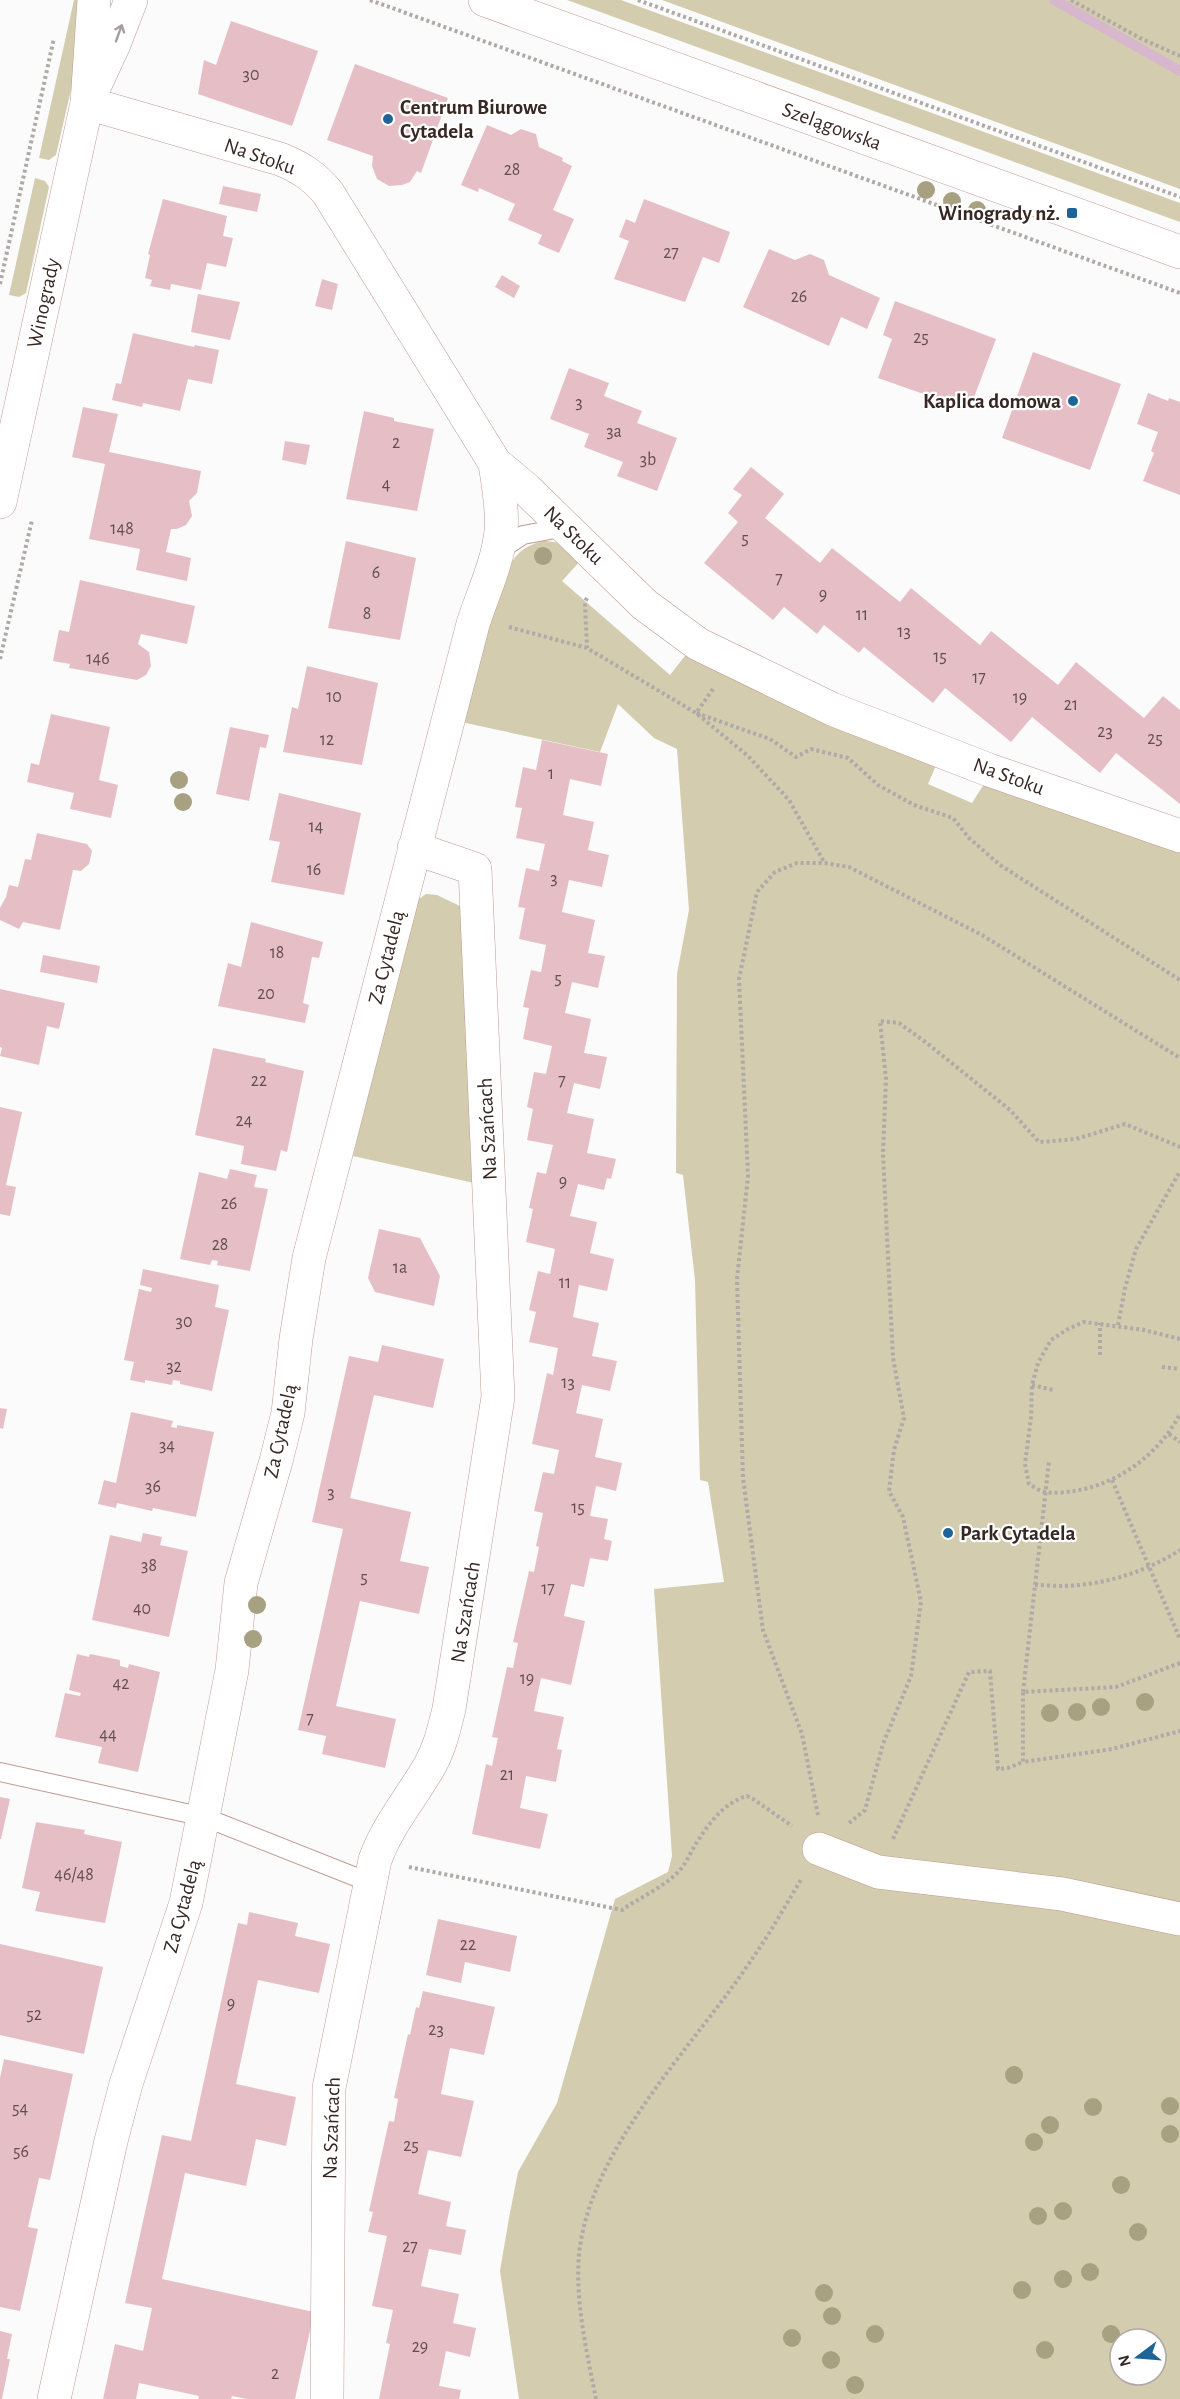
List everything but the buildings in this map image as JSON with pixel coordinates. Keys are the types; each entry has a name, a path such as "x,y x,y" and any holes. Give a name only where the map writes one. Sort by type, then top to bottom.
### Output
{"street":[{"name":"Winogrady","path":"0,502 87,103 94,0"},
{"name":"Winogrady","path":"87,103 131,0"},
{"name":"Szelągowska","path":"484,0 1180,252"},
{"name":"Na Stoku","path":"87,103 280,159 298,166 314,177 340,213 495,463 566,527 645,605 698,645 832,709 989,770 1180,836"},
{"name":"Za Cytadelą","path":"54,2399 111,2141 126,2084 186,1903 232,1670 241,1583 288,1413 296,1339 309,1258 475,617 497,552 501,532 501,501 495,463"},
{"name":"Na Szańcach","path":"327,2399 329,2088 373,1872 382,1841 430,1766 441,1743 449,1709 498,1397 475,869 414,848"},
{"path":"819,1849 878,1872 1062,1894 1180,1919"}],"lane":[{"path":"497,552 524,535 566,527"},
{"path":"0,1772 204,1817 373,1872"}],"path":[{"path":"370,0 1180,293"},
{"path":"638,0 1180,197"},
{"path":"1071,0 1140,38 1180,56"},
{"path":"0,284 54,34"},
{"path":"587,648 585,602 607,567"},
{"path":"475,617 587,648 696,713 748,756 789,800 825,862"},
{"path":"696,713 770,739 796,757 811,749 848,758 878,785 914,805 953,818 969,838 1000,865 1180,980"},
{"path":"802,1734 764,1630 743,1478 737,1279 748,1176 739,979 757,892 775,872 797,863 825,862 849,867 982,935 1180,1058"},
{"path":"819,1849 865,1810 883,1744 911,1677 921,1602 903,1517 889,1491 894,1450 904,1418 893,1358 883,1154 886,1079 880,1021 899,1023 928,1044 1010,1110 1039,1142 1076,1139 1125,1124 1180,1147"},
{"path":"1118,1325 1136,1249 1180,1171"},
{"path":"1180,1339 1118,1325 1084,1322 1051,1340 1038,1363 1032,1385 1031,1418 1025,1464 1029,1484 1045,1492 1082,1490 1112,1480 1137,1465 1168,1434 1180,1414"},
{"path":"1100,1323 1100,1355"},
{"path":"1162,1366 1180,1369"},
{"path":"1032,1385 1053,1390"},
{"path":"1168,1434 1180,1442"},
{"path":"1023,1762 1023,1692 1049,1461"},
{"path":"1112,1480 1180,1639"},
{"path":"1035,1585 1064,1586 1121,1577 1149,1567 1180,1550"},
{"path":"1023,1692 1116,1687 1180,1663"},
{"path":"878,1872 969,1672 990,1671 998,1769 1023,1762 1112,1749 1180,1731"},
{"path":"373,1872 622,1910 667,1882 681,1870 697,1842 728,1804 737,1798 747,1796 769,1808 785,1823 794,1827"},
{"path":"596,2399 585,2334 579,2274 584,2230 595,2195 610,2159 658,2084 753,1959"}],"shaded area":[{"path":"74,0 84,0 78,59 56,155 49,160 39,158"},
{"path":"567,0 621,0 1180,203 1180,222"},
{"path":"662,0 1180,0 1180,189"},
{"path":"35,178 45,181 49,187 26,293 19,297 9,295"},
{"name":"Park Cytadela","path":"543,541 554,542 582,559 562,581 670,675 688,652 938,761 928,784 972,803 986,781 1180,849 1180,2399 519,2399 500,2271 518,2172 557,2103 615,1899 668,1872 672,1856 654,1589 724,1582 708,1482 700,1480 695,1280 683,1175 676,1173 677,974 689,910 677,749 654,738 618,704 600,752 461,722 504,578 518,554"},
{"path":"426,894 437,895 462,907 474,1183 353,1156 416,901"}],"waterway":[{"path":"1054,0 1180,71"}],"place":[{"name":"Centrum Biurowe Cytadela","path":"388,119"},
{"name":"Winogrady nż.","path":"1072,213"},
{"name":"Kaplica domowa","path":"1073,401"},
{"name":"Park Cytadela","path":"948,1533"}]}
